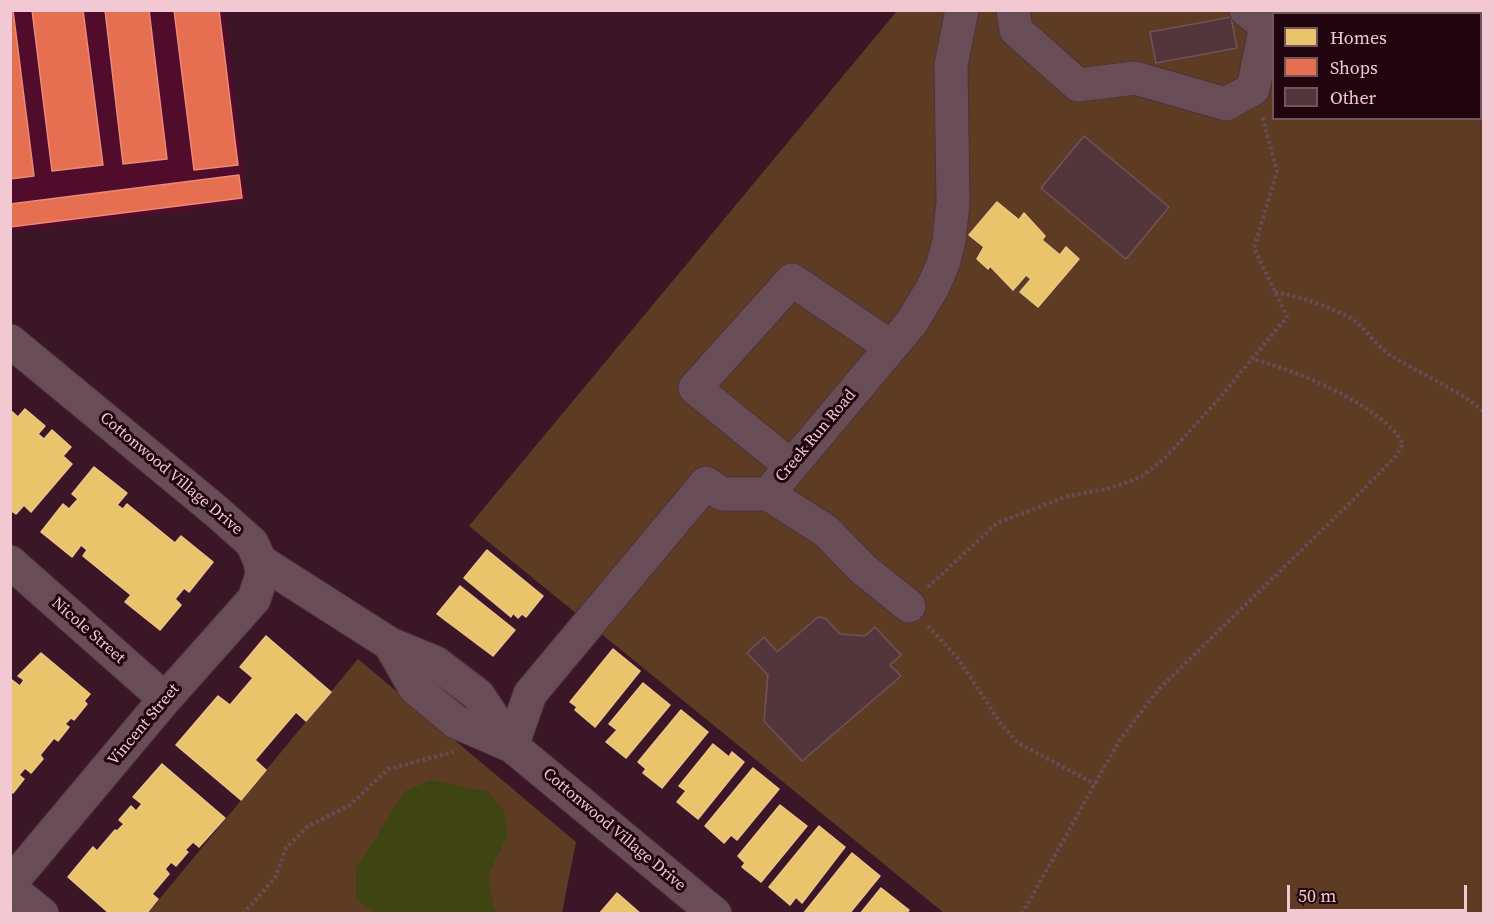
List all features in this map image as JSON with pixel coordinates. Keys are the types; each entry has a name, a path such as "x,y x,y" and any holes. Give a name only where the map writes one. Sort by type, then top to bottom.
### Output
{"street":[{"name":"Creek Run Road","path":"512,746 530,693 706,483 722,494 768,494 921,309 933,287 949,241 953,202 951,65 962,10"},
{"path":"1013,10 1016,30 1078,85 1136,78 1226,104 1253,89 1266,25 1246,10"},
{"path":"791,466 695,388 792,280 891,347"},
{"name":"Cottonwood Village Drive","path":"10,340 216,511 252,543 260,561 390,644 415,688 456,722 512,746 715,914"},
{"path":"768,494 826,531 863,569 909,606"},
{"name":"Vincent Street","path":"10,886 165,699 254,599 262,575 260,561"},
{"name":"Nicole Street","path":"10,562 165,699"},
{"path":"10,886 42,914"}],"path":[{"path":"1095,784 1018,743 1001,724 957,657 909,606 997,524 1068,496 1111,488 1142,477 1165,458 1287,317 1254,249 1277,171 1269,134 1253,89"},
{"path":"1274,292 1304,298 1347,316 1368,332 1388,354 1468,401 1484,413"},
{"path":"1022,914 1119,741 1158,690 1351,502 1396,456 1403,444 1397,431 1374,413 1300,374 1252,359"},
{"path":"243,914 275,878 286,848 307,827 350,805 388,769 459,751"}],"shaded area":[{"path":"10,11 225,11 247,203 11,232"},
{"path":"897,11 1483,11 1483,913 944,913 469,526"},
{"path":"358,659 576,842 562,913 147,914"},
{"path":"431,780 489,792 504,811 508,835 488,875 494,908 499,913 375,913 356,899 356,868 405,791"}],"building: Homes":[{"path":"997,202 1019,220 1024,213 1045,236 1042,240 1060,255 1066,247 1079,259 1038,307 1020,292 1031,279 1026,275 1013,290 990,266 988,269 977,259 984,247 969,235"},
{"path":"25,409 45,426 38,434 44,439 52,430 71,447 63,456 72,464 31,512 24,505 16,514 10,510 10,410 18,417"},
{"path":"94,467 127,493 117,505 123,509 127,504 175,543 181,536 213,562 189,592 184,588 175,599 181,605 160,630 125,602 131,595 83,556 87,550 81,545 72,557 41,532 63,504 69,509 78,499 72,494"},
{"path":"487,550 543,596 526,617 522,614 518,618 513,613 511,617 464,578"},
{"path":"460,586 515,630 493,656 437,614"},
{"path":"266,636 331,692 306,721 296,712 255,760 266,770 241,800 176,745 218,696 230,705 253,678 240,667"},
{"path":"613,649 640,671 595,727 575,710 577,707 570,702"},
{"path":"41,653 90,694 84,701 87,704 74,720 71,718 65,724 69,727 58,741 54,738 40,755 43,759 31,773 25,768 19,775 24,779 13,793 10,791 10,682 12,680 20,686 24,680 18,676"},
{"path":"643,683 670,705 626,758 606,742 617,730 609,724"},
{"path":"681,710 708,732 662,788 643,773 646,769 638,762"},
{"path":"713,744 729,757 732,752 744,762 698,819 677,802 686,791 679,786"},
{"path":"162,764 225,818 199,847 193,842 185,850 188,852 176,866 171,862 165,869 169,874 152,894 158,899 146,914 110,914 68,877 93,847 97,851 115,830 117,831 124,824 119,820 131,806 136,811 142,804 133,797"},
{"path":"753,768 779,789 737,840 731,835 724,843 705,826"},
{"path":"780,805 807,826 761,882 742,867 745,863 738,856"},
{"path":"819,826 845,847 802,903 796,897 790,905 769,887"},
{"path":"852,853 880,876 849,914 803,914"},
{"path":"881,888 909,910 906,914 860,914"},
{"path":"617,893 641,914 599,914"}],"building: Shops":[{"path":"10,10 13,10 34,176 10,179"},
{"path":"32,10 83,10 103,165 52,171"},
{"path":"105,10 149,10 167,159 123,164"},
{"path":"174,10 219,10 238,165 194,170"},
{"path":"239,175 242,198 10,227 10,204"}],"building: Other":[{"path":"1231,17 1237,48 1156,63 1150,32"},
{"path":"1084,136 1169,207 1126,259 1041,188"},
{"path":"818,617 825,618 840,634 865,636 875,627 901,655 890,665 901,676 802,761 764,721 768,675 747,653 764,637 777,652"}]}
